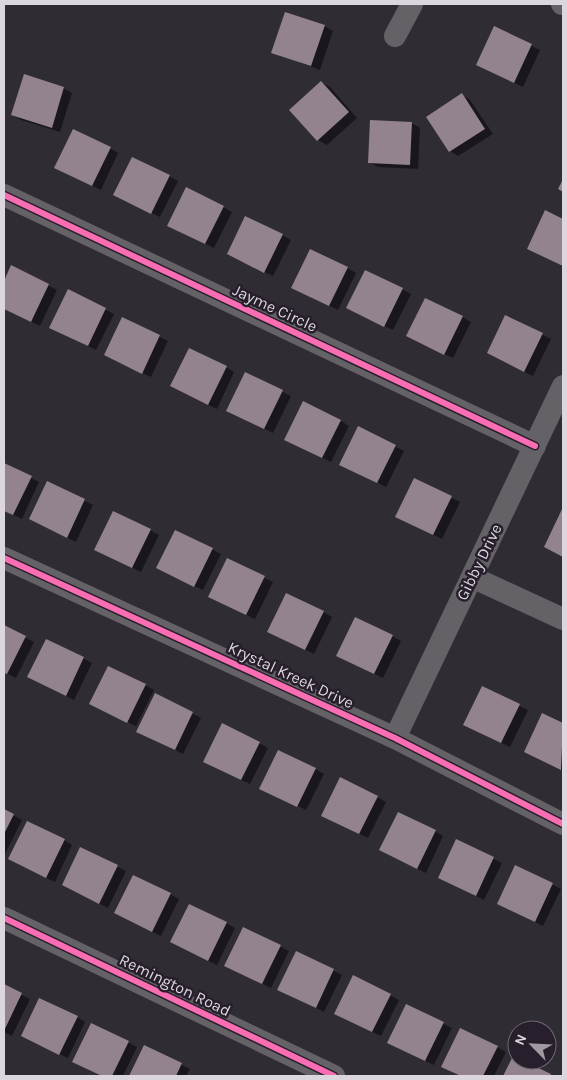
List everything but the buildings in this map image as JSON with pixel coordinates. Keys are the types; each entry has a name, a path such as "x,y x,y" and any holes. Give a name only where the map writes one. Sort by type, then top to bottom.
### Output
{"street":[{"path":"396,36 412,4"},
{"name":"Jayme Circle","path":"4,195 534,446"},
{"name":"Gibby Drive","path":"395,738 563,386"},
{"name":"Krystal Kreek Drive","path":"4,558 395,738 563,824"},
{"path":"472,576 563,619"},
{"name":"Remington Road","path":"4,918 334,1076"}],"cycle path":[{"path":"4,195 535,446"},
{"path":"4,558 395,738 563,824"},
{"path":"4,918 334,1076"}]}
